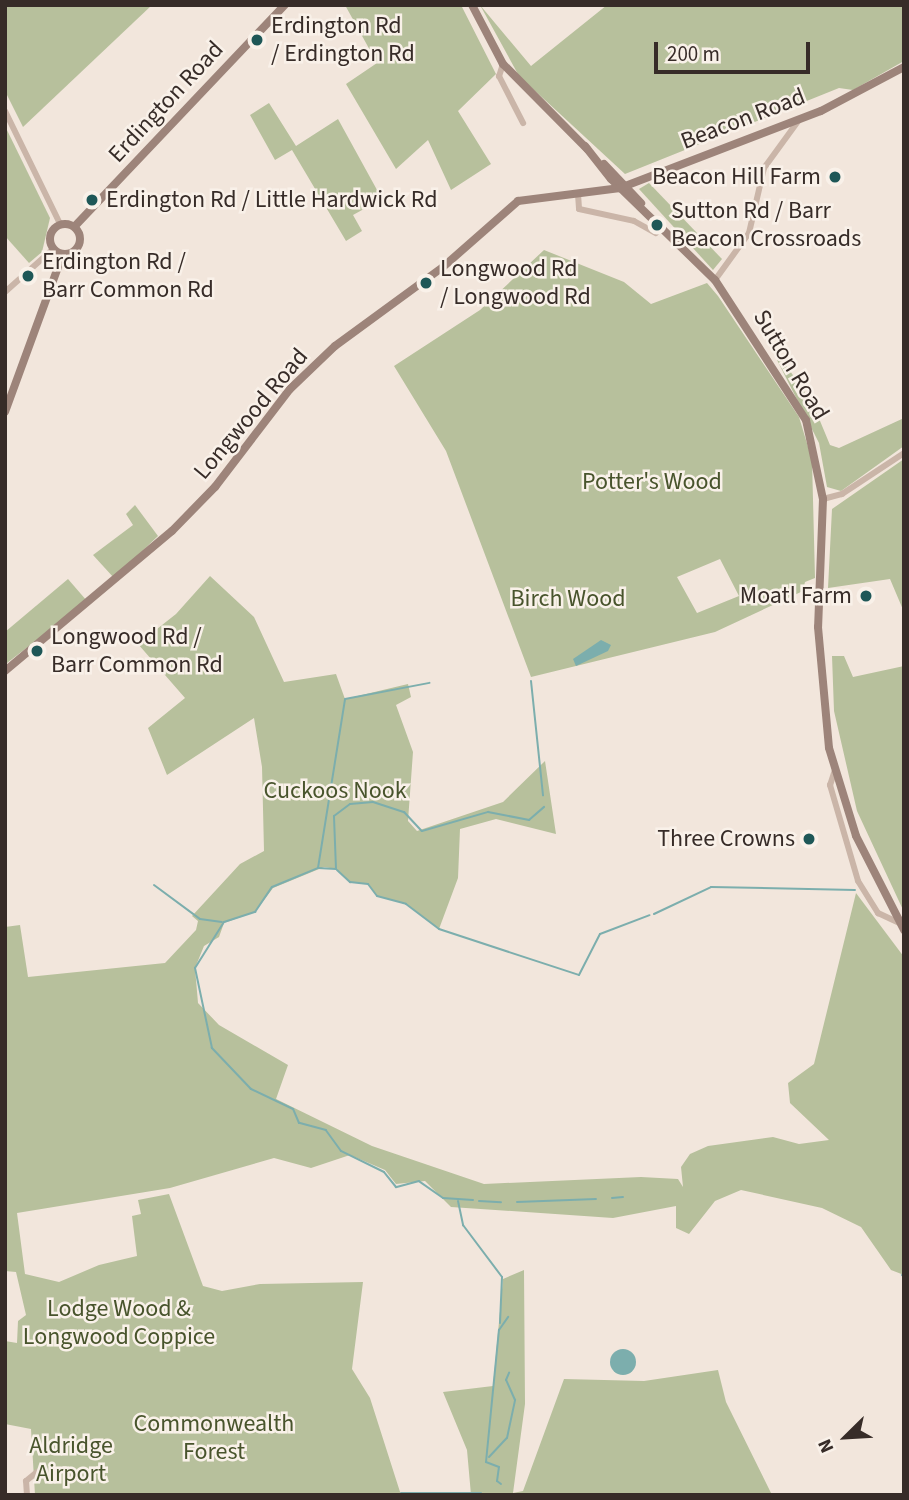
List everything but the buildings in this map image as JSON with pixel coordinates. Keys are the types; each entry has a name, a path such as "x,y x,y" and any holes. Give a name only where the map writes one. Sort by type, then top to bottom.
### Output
{"main road":[{"name":"Erdington Road","path":"75,226 285,5"},
{"name":"Sutton Road","path":"472,5 503,64 715,279 798,403 815,446 823,499 819,652 835,770 860,845 901,926"},
{"name":"Beacon Road","path":"620,184 800,119 904,67"},
{"name":"Longwood Road","path":"5,671 173,531 215,487 290,389 354,329 443,267 518,201 578,194 620,184"},
{"path":"5,412 62,256 76,246 80,234 75,226 60,224 51,239 52,250 62,256"}],"street":[{"path":"503,64 499,76 523,123"},
{"path":"5,111 60,224"},
{"path":"715,279 749,233 769,159 800,119"},
{"path":"578,194 579,209 634,221 656,233"},
{"path":"5,292 52,250"},
{"path":"823,499 842,494 904,453"},
{"name":"Sutton Road","path":"835,770 830,785 858,881 878,913 901,926"},
{"path":"27,1495 26,1481 37,1472"}],"green space":[{"path":"5,5 152,5 23,127 5,91"},
{"path":"345,5 461,5 496,74 458,111 491,164 451,190 428,140 396,169 346,84 377,63"},
{"path":"480,5 531,66 607,5 904,5 904,61 853,90 839,88 625,174 519,76"},
{"path":"269,103 296,146 338,119 382,199 353,215 362,231 346,241 292,150 275,160 250,115"},
{"path":"5,126 50,218 42,252 29,263 5,236"},
{"path":"649,183 722,259 713,270 639,189"},
{"path":"544,250 624,282 651,304 707,283 799,417 812,460 815,578 805,582 803,591 715,632 531,677 446,451 394,366 480,310","holes":["720,559 739,596 697,613 677,577"]},
{"path":"781,358 813,404 830,445 839,448 904,418 904,446 841,491 827,487 819,443 777,360"},
{"path":"904,459 904,612 890,579 828,588 832,509"},
{"path":"135,505 158,536 114,578 93,555 133,525 126,514"},
{"path":"210,576 254,617 284,682 336,674 345,699 408,684 411,697 396,705 413,752 408,821 417,831 503,802 545,761 556,834 496,819 460,829 458,878 439,929 406,904 377,896 368,884 350,882 336,869 324,867 273,888 255,912 224,923 219,937 204,946 195,968 198,1003 219,1025 288,1065 276,1099 372,1146 484,1184 641,1177 678,1179 683,1187 681,1167 690,1154 708,1146 773,1137 799,1144 829,1140 790,1103 788,1083 814,1064 856,893 904,957 904,1275 891,1270 861,1227 822,1208 741,1190 715,1201 689,1234 676,1228 676,1206 613,1218 451,1207 425,1181 396,1184 385,1170 350,1155 311,1168 274,1158 170,1188 17,1213 25,1274 59,1282 99,1265 137,1256 132,1216 141,1214 138,1200 169,1194 203,1286 222,1291 260,1284 363,1282 352,1369 370,1398 401,1495 35,1495 31,1429 5,1424 5,1341 17,1343 18,1321 26,1315 16,1272 5,1271 5,927 20,925 28,977 165,963 196,930 198,921 192,916 240,864 264,851 262,767 254,718 167,775 148,728 185,698 138,644 176,614"},
{"path":"68,579 87,601 7,663 5,632"},
{"path":"832,656 844,656 853,677 904,666 904,912 857,811 834,711"},
{"path":"524,1270 525,1404 513,1493 523,1491 564,1379 644,1381 718,1370 726,1402 772,1495 471,1495 467,1450 443,1392 493,1386 503,1279"}],"water":[{"path":"601,640 611,645 608,651 576,666 573,659"},
{"path":"623,1349 632,1353 636,1362 632,1371 623,1375 614,1371 610,1362 614,1353"}],"waterway":[{"path":"531,681 543,795"},
{"path":"318,868 345,699 429,683"},
{"path":"473,1200 443,1198 419,1181 396,1187 384,1172 341,1151 326,1130 299,1123 293,1109 251,1089 212,1048 195,968 224,922 255,912 272,887 318,868 336,869 334,816 350,804 373,802 404,812 422,831 488,812 529,820 544,807"},
{"path":"337,870 350,882 368,884 377,896 406,904 439,929 579,975 600,934 650,915"},
{"path":"154,885 200,919 222,922"},
{"path":"654,914 711,887 855,890"},
{"path":"612,1198 623,1197"},
{"path":"517,1202 596,1199"},
{"path":"458,1201 463,1225 502,1277 500,1323"},
{"path":"479,1201 501,1202"},
{"path":"501,1484 497,1481 499,1467 486,1462 499,1330 508,1317"},
{"path":"489,1457 507,1438 515,1400 506,1380 509,1373"},
{"path":"401,1493 481,1493"}],"place":[{"name":"Erdington Rd / Erdington Rd","path":"257,40"},
{"name":"Beacon Hill Farm","path":"835,177"},
{"name":"Erdington Rd / Little Hardwick Rd","path":"92,200"},
{"name":"Sutton Rd / Barr Beacon Crossroads","path":"657,225"},
{"name":"Erdington Rd / Barr Common Rd","path":"28,276"},
{"name":"Longwood Rd / Longwood Rd","path":"426,283"},
{"name":"Moatl Farm","path":"866,596"},
{"name":"Longwood Rd / Barr Common Rd","path":"37,651"},
{"name":"Three Crowns","path":"809,839"}],"park label":[{"name":"Potter's Wood","path":"652,482"},
{"name":"Birch Wood","path":"568,599"},
{"name":"Cuckoos Nook","path":"335,791"},
{"name":"Lodge Wood & Longwood Coppice","path":"119,1323"},
{"name":"Commonwealth Forest","path":"214,1438"},
{"name":"Aldridge Airport","path":"71,1460"}]}
